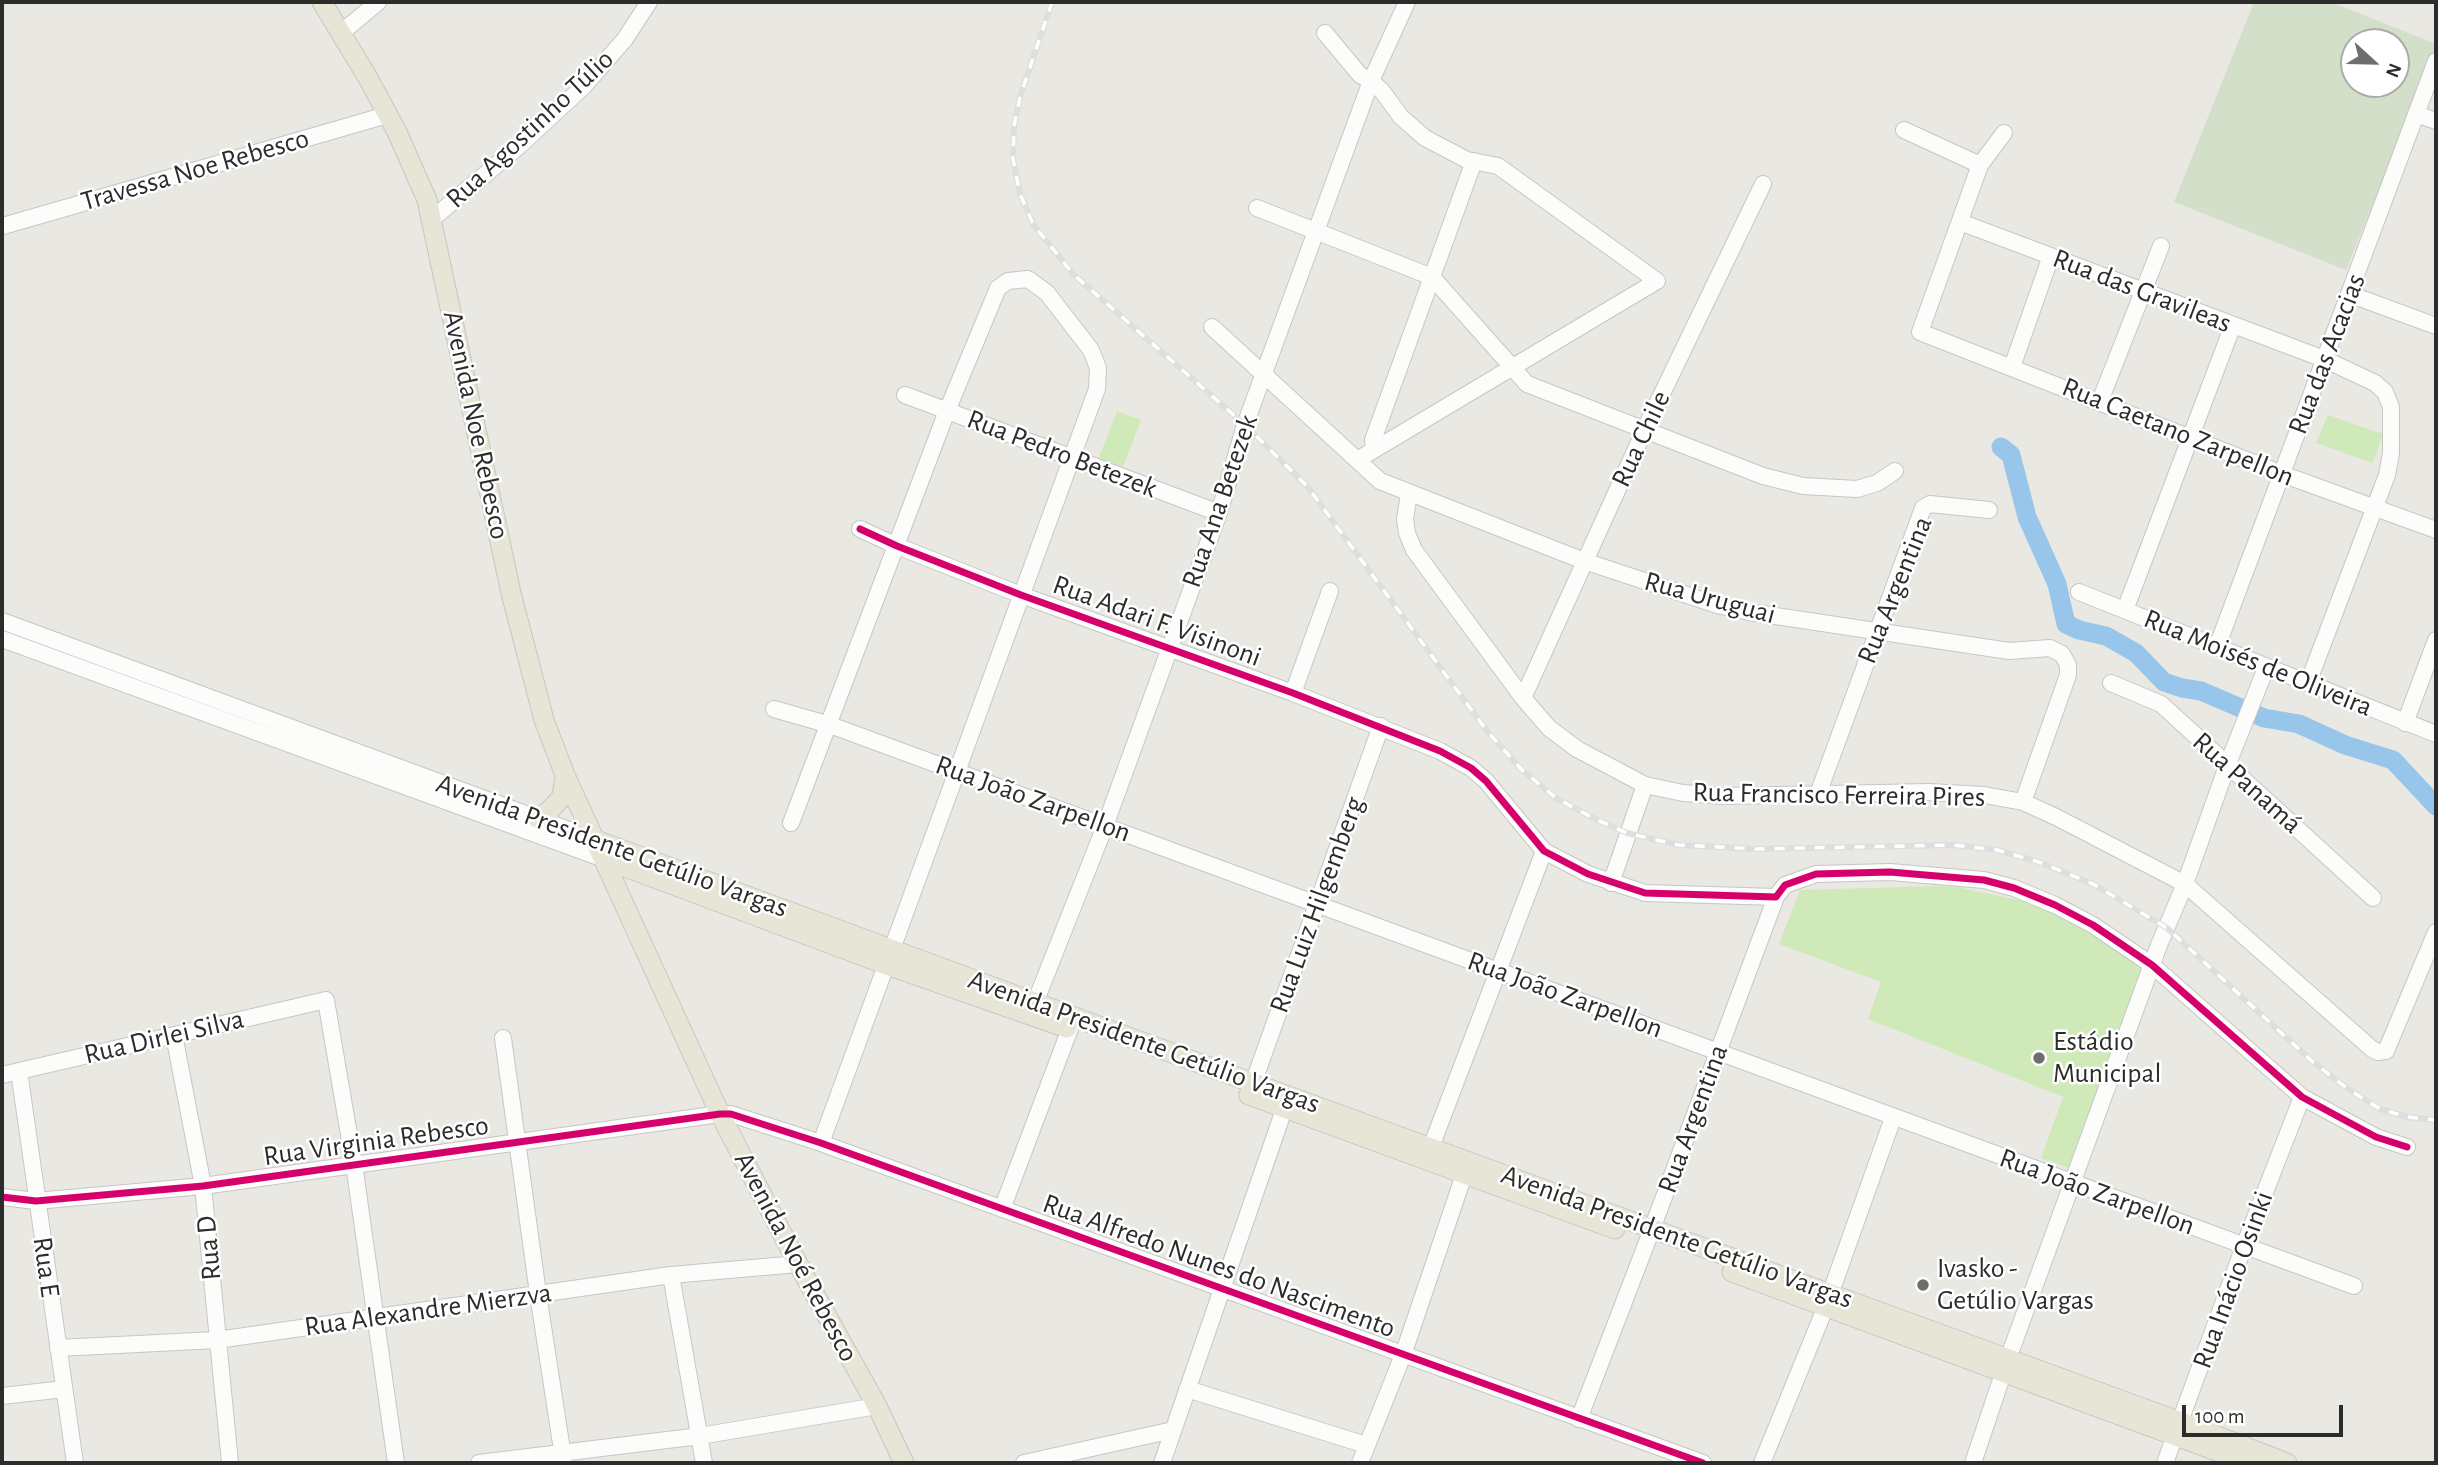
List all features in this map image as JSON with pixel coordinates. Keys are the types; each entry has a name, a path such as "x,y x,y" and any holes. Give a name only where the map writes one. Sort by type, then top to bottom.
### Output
{"main road":[{"name":"Avenida Noe Rebesco","path":"323,2 387,115 420,180 432,219 511,593 544,720 565,775 604,859"},
{"path":"537,818 549,811 562,797 565,775"},
{"name":"Avenida Presidente Getúlio Vargas","path":"596,840 890,957"},
{"name":"Avenida Presidente Getúlio Vargas","path":"604,859 1033,1008 2178,1429 2287,1463"},
{"name":"Avenida Noé Rebesco","path":"604,859 720,1114 798,1264 877,1406 904,1463"},
{"name":"Avenida Presidente Getúlio Vargas","path":"1286,1103 1431,1147 1466,1168"},
{"name":"Avenida Presidente Getúlio Vargas","path":"2178,1429 2249,1463"}],"street":[{"path":"341,33 377,2"},
{"name":"Rua Agostinho Túlio","path":"432,219 519,146 584,86 625,39 649,2"},
{"name":"Rua Ana Betezek","path":"1033,1008 1104,826 1219,513 1245,425 1371,81 1407,2"},
{"path":"1325,33 1360,75 1382,91 1401,117 1425,138 1452,154 1498,166 1657,281 1357,460"},
{"name":"Rua das Acacias","path":"2217,646 2436,61"},
{"path":"2416,114 2436,121"},
{"name":"Travessa Noe Rebesco","path":"2,226 387,115"},
{"path":"1904,130 1980,165"},
{"path":"1961,222 1980,165 2004,133"},
{"path":"1374,450 1373,439 1474,161"},
{"name":"Rua Chile","path":"1523,698 1644,429 1763,184"},
{"path":"1257,208 1432,277 1513,365 1527,384 1763,476 1803,486 1857,489 1877,483 1895,471"},
{"name":"Rua das Gravileas","path":"1961,222 2324,359 2375,383 2385,393 2391,407 2391,453 2387,475 2308,683"},
{"name":"Rua Caetano Zarpellon","path":"1961,222 1920,332 2282,474 2436,530"},
{"path":"2100,401 2161,246"},
{"path":"2012,367 2051,256"},
{"path":"791,823 947,411 998,288 1008,281 1028,279 1047,293 1091,350 1098,368 1097,389 821,1143"},
{"path":"2349,294 2436,326"},
{"path":"2125,610 2233,325"},
{"name":"Rua Uruguai","path":"1212,327 1380,481 1409,494 1584,561 1717,605 2009,652 2050,648 2062,654 2068,675 2023,802"},
{"name":"Rua Pedro Betezek","path":"905,395 1219,513"},
{"name":"Rua Francisco Ferreira Pires","path":"1409,494 1405,519 1414,550 1523,698 1549,728 1577,749 1645,785 1683,793 1724,796 1929,792 1984,795 2023,802 2185,884 2378,1052 2386,1051 2435,932"},
{"name":"Rua Argentina","path":"1818,794 1923,508 1930,504 1989,510"},
{"name":"Rua Adari F. Visinoni","path":"860,529 1021,595 1293,693 1440,751 1471,768 1486,782 1544,851"},
{"path":"1293,693 1330,591"},
{"name":"Rua Moisés de Oliveira","path":"2079,592 2436,734"},
{"name":"Avenida Presidente Getúlio Vargas","path":"2,621 604,859"},
{"name":"Avenida Presidente Getúlio Vargas","path":"2,639 596,840"},
{"path":"2405,723 2436,640"},
{"path":"1973,1463 2152,965 2266,668"},
{"name":"Rua Panamá","path":"2111,683 2161,704 2374,898"},
{"name":"Rua João Zarpellon","path":"774,709 830,725 2354,1286"},
{"name":"Rua Luiz Hilgemberg","path":"1251,1089 1381,726"},
{"path":"1611,883 1645,785"},
{"path":"1431,1147 1544,851 1565,864 1611,883 1665,896 1776,897 1785,885 1816,874 1890,872 1984,880 2014,888 2093,925 2152,965 2302,1097 2376,1137 2407,1147"},
{"name":"Rua Argentina","path":"1578,1419 1776,897"},
{"name":"Rua Dirlei Silva","path":"2,1075 326,1000 354,1164"},
{"path":"1002,1209 1073,1023"},
{"name":"Rua D","path":"174,1035 203,1186 230,1463"},
{"path":"503,1038 563,1458"},
{"name":"Rua E","path":"19,1071 75,1463"},
{"name":"Rua Inácio Osinki","path":"2165,1463 2302,1097"},
{"path":"1162,1463 1286,1103"},
{"name":"Rua Virginia Rebesco","path":"2,1197 36,1201 203,1186 720,1114"},
{"name":"Rua Alfredo Nunes do Nascimento","path":"720,1114 744,1117 821,1143 1703,1463"},
{"path":"1762,1463 1828,1300 1893,1118"},
{"path":"354,1164 396,1463"},
{"path":"1360,1463 1402,1355 1466,1168"},
{"name":"Rua Alexandre Mierzva","path":"58,1348 217,1340 671,1275 798,1264"},
{"path":"671,1275 704,1463"},
{"path":"2,1396 64,1389"},
{"path":"1187,1389 1366,1446"},
{"path":"479,1463 563,1458 877,1406"},
{"path":"1024,1463 1173,1430"}],"green space":[{"path":"2254,2 2331,2 2396,28 2340,28 2340,98 2410,98 2410,34 2436,44 2346,270 2174,202"},
{"path":"1117,411 1141,420 1122,469 1098,460"},
{"path":"2328,415 2383,434 2373,463 2316,443"},
{"name":"Estádio Municipal","path":"1957,887 2018,900 2057,913 2146,964 2072,1169 2041,1158 2063,1097 1868,1019 1881,982 1779,944 1800,890"}],"waterway":[{"path":"2001,447 2011,455 2027,517 2057,584 2066,624 2106,636 2136,653 2164,682 2201,691 2264,718 2299,724 2345,745 2393,760 2436,806"}],"railway":[{"path":"1052,2 1020,97 1014,126 1013,159 1020,194 1033,224 1073,274 1245,425 1307,486 1487,731 1522,770 1556,798 1627,833 1678,845 1757,849 1953,845 1997,850 2039,862 2093,884 2167,928 2313,1062 2348,1089 2380,1109 2407,1117 2436,1120"}],"cycle path":[{"path":"860,529 1021,595 1293,693 1440,751 1471,768 1486,781 1544,851 1588,874 1645,893 1776,897 1785,885 1816,874 1890,872 1984,880 2014,888 2093,925 2152,965 2302,1097 2376,1137 2407,1147"},
{"path":"2,1197 36,1201 203,1186 731,1114 821,1143 1703,1463"}],"place":[{"name":"Estádio Municipal","path":"2039,1058"},
{"name":"Ivasko - Getúlio Vargas","path":"1923,1285"}]}
